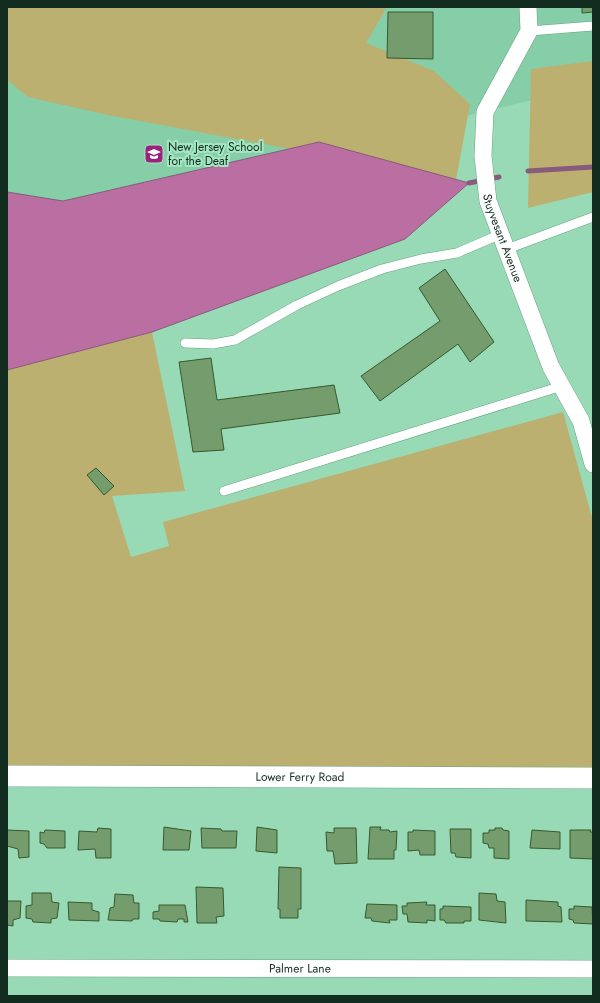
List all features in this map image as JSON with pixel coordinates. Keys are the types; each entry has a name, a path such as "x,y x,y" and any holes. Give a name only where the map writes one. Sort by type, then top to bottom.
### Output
{"street":[{"path":"528,7 529,30"},
{"name":"Stuyvesant Avenue","path":"529,30 485,112 483,156 488,201 551,366 581,421 593,464"},
{"name":"Lower Ferry Road","path":"7,776 593,778"},
{"name":"Palmer Lane","path":"7,968 593,969"}],"lane":[{"path":"529,30 593,26"},
{"path":"185,343 213,344 235,340 297,305 338,286 382,269 421,259 457,253 593,217"},
{"path":"224,491 562,386"}],"shaded area":[{"name":"New Jersey School for the Deaf","path":"7,7 593,7 593,86 7,223"},
{"path":"7,7 387,7 366,43 434,71 470,104 456,180 108,115 28,97 7,80"},
{"path":"593,61 593,192 528,208 531,69"},
{"path":"319,142 469,183 405,239 152,332 7,370 7,192 63,201"},
{"path":"152,332 185,491 112,496 131,557 169,546 163,522 563,412 593,521 593,776 7,767 7,370"}],"building":[{"path":"582,7 593,7 593,12 582,13"},
{"path":"388,12 433,12 433,59 387,58"},
{"path":"445,269 494,342 470,362 458,344 380,401 361,376 440,321 419,288"},
{"path":"211,358 217,400 334,385 340,413 221,429 224,450 193,452 179,362"},
{"path":"96,468 114,486 104,495 87,475"},
{"path":"164,827 191,831 189,850 163,850"},
{"path":"257,827 277,830 277,853 256,851"},
{"path":"370,827 381,827 380,830 389,830 390,832 397,831 394,859 368,859"},
{"path":"98,828 111,829 111,858 96,858 95,849 78,850 79,831 97,832"},
{"path":"201,828 221,829 222,831 237,831 236,848 202,848"},
{"path":"334,828 356,828 357,863 335,864 333,851 327,851 326,832 334,833"},
{"path":"495,828 502,828 503,830 509,831 509,859 494,858 494,848 489,848 488,844 483,843 483,833 489,833 489,830 495,830"},
{"path":"450,829 471,829 471,858 456,857 455,853 451,853"},
{"path":"7,830 29,831 29,857 19,858 18,849 7,846"},
{"path":"45,830 65,831 65,848 47,848 44,844 40,843 40,832 44,833"},
{"path":"413,830 435,831 435,855 420,855 419,850 408,851 408,832 413,832"},
{"path":"532,830 560,832 560,849 530,848"},
{"path":"570,830 591,830 590,832 593,832 593,859 570,858"},
{"path":"279,867 301,868 301,909 298,909 298,918 280,918 280,909 278,909"},
{"path":"196,887 223,888 224,916 216,917 217,923 197,923"},
{"path":"32,893 51,893 52,902 59,903 57,918 51,919 51,923 33,922 32,919 26,918 26,906 32,905"},
{"path":"479,893 496,894 497,901 505,902 506,923 479,920"},
{"path":"115,894 133,895 134,903 139,903 139,919 133,919 132,921 108,920 110,908 114,907"},
{"path":"526,900 558,902 558,906 561,907 562,922 526,921"},
{"path":"7,901 21,901 20,918 13,920 13,926 7,925"},
{"path":"68,902 92,903 92,910 99,912 99,921 69,920"},
{"path":"427,902 426,905 435,905 435,921 427,920 427,923 408,922 407,914 403,914 402,906 407,906 407,903"},
{"path":"367,904 397,905 397,920 389,920 390,923 372,921 371,918 365,918"},
{"path":"159,905 185,905 188,922 184,922 184,919 178,919 177,922 153,919 153,912 159,911"},
{"path":"443,906 471,907 471,921 464,921 464,923 446,923 444,920 440,920 440,909 443,909"},
{"path":"574,906 592,907 593,924 574,923 573,920 569,919 569,909 574,909"}],"waterway":[{"path":"528,171 593,167"},
{"path":"469,183 499,177"}],"place":[{"name":"New Jersey School for the Deaf","path":"154,154"}]}
